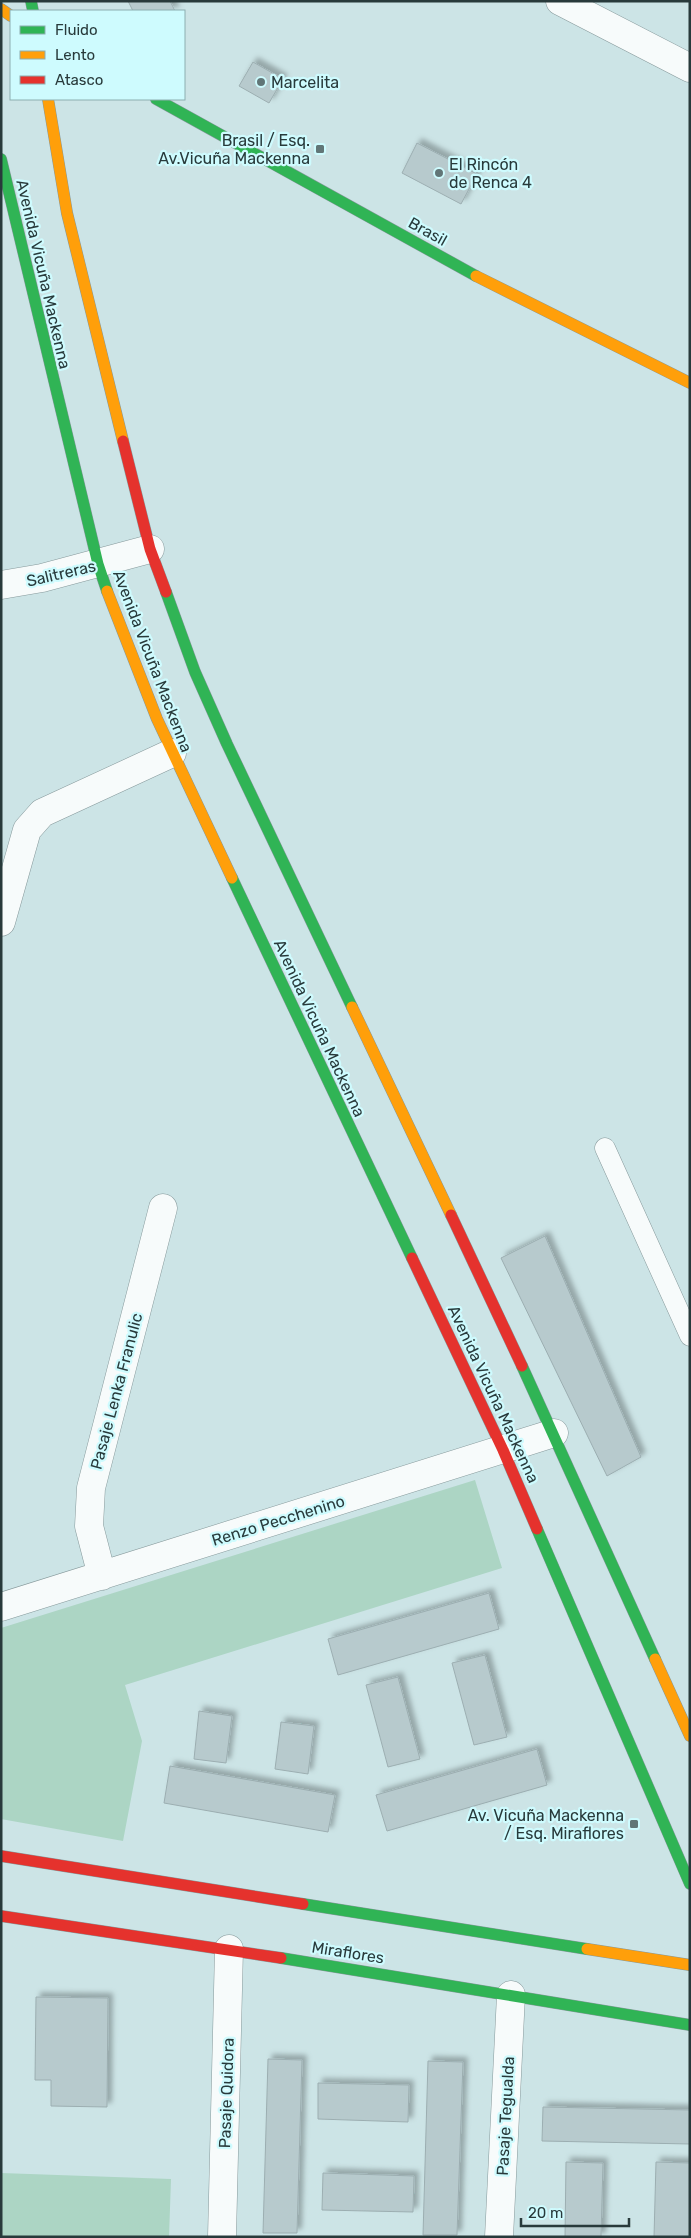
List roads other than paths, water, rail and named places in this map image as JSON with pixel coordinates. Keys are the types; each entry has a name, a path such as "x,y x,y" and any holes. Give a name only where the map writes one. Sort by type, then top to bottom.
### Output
{"street":[{"path":"560,1 690,68"},
{"path":"48,100 67,213 150,549 195,672 227,744 554,1433 690,1736"},
{"name":"Brasil","path":"158,100 469,272 690,383"},
{"name":"Avenida Vicuña Mackenna","path":"1,159 98,564 114,611 172,754 503,1450 690,1884"},
{"name":"Salitreras","path":"1,585 42,578 150,549"},
{"path":"1,922 22,840 33,821 42,813 172,754"},
{"name":"Pasaje Lenka Franulic","path":"102,1576 89,1526 91,1488 163,1208"},
{"name":"Renzo Pecchenino","path":"1,1607 554,1433"},
{"path":"1,1856 690,1965"},
{"name":"Miraflores","path":"1,1916 229,1949 690,2025"},
{"name":"Pasaje Quidora","path":"222,2237 229,1949"},
{"name":"Pasaje Tegualda","path":"499,2237 511,1994"}],"lane":[{"path":"605,1148 690,1336"}],"place":[{"name":"Marcelita","path":"261,82"},
{"name":"Brasil / Esq. Av.Vicuña Mackenna","path":"320,149"},
{"name":"El Rincón de Renca 4","path":"439,173"},
{"name":"Av. Vicuña Mackenna / Esq. Miraflores","path":"634,1824"}]}
